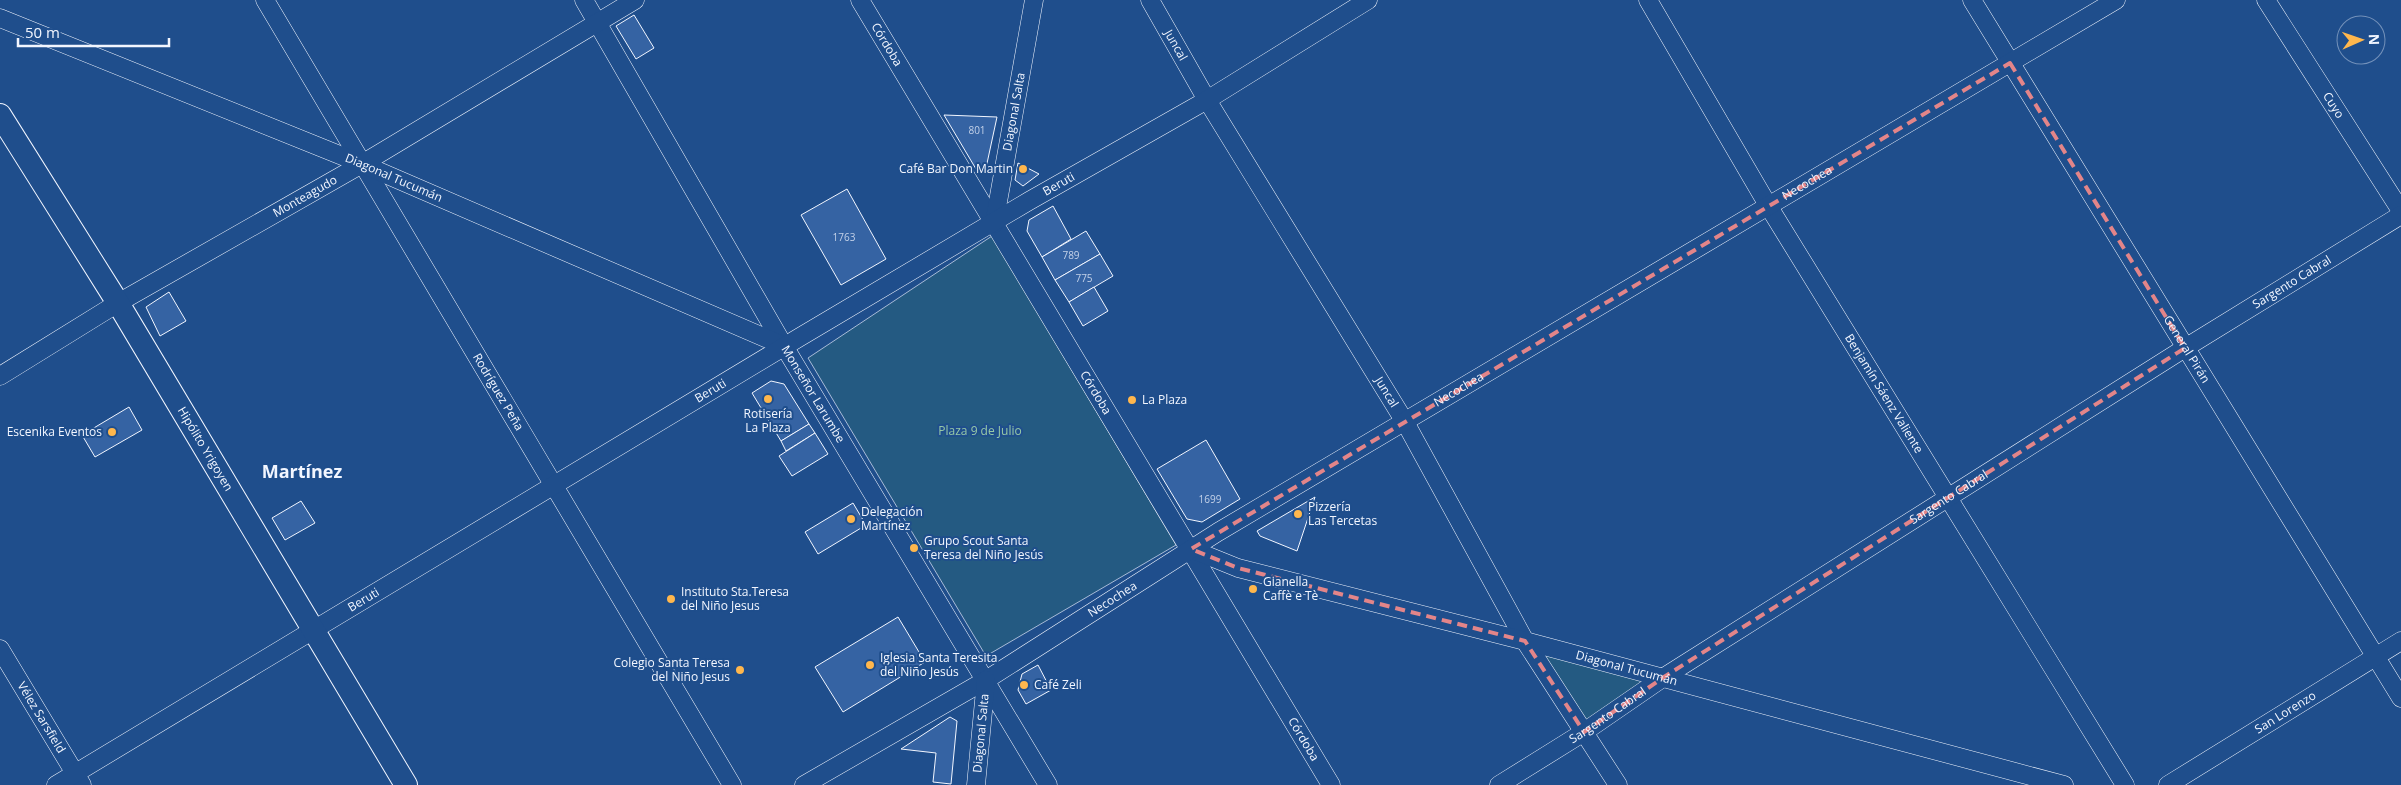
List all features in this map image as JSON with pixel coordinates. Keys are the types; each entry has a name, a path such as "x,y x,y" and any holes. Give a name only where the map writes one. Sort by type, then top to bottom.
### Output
{"street":[{"name":"Rodríguez Peña","path":"265,0 732,785"},
{"name":"Monseñor Larumbe","path":"584,0 784,346 1048,785"},
{"name":"Monteagudo","path":"0,376 118,303 362,164 635,0"},
{"name":"Córdoba","path":"860,0 1191,548 1331,785"},
{"name":"Diagonal Salta","path":"994,224 1034,0"},
{"name":"Juncal","path":"1150,0 1207,100 1405,422 1525,641 1618,785"},
{"name":"Beruti","path":"56,785 79,779 314,630 784,346 1207,100 1368,0"},
{"name":"Benjamín Sáenz Valiente","path":"1648,0 1769,207 2124,785"},
{"name":"General Pirán","path":"1972,0 2401,698"},
{"name":"Necochea","path":"804,785 986,680 1191,548 2116,0"},
{"name":"Cuyo","path":"2266,0 2401,213"},
{"name":"Diagonal Tucumán","path":"0,18 362,164 784,346"},
{"name":"Hipólito Yrigoyen","path":"0,115 118,303 406,785"},
{"name":"Sargento Cabral","path":"1499,785 1584,732 1664,678 2401,213"},
{"name":"Diagonal Tucumán","path":"1191,548 1238,568 1525,641 2064,785"},
{"name":"San Lorenzo","path":"2168,785 2401,641"},
{"name":"Vélez Sarsfield","path":"0,650 79,779"},
{"name":"Diagonal Salta","path":"976,785 986,680"}],"highlighted area":[{"path":"2010,63 2185,348 1664,677 1584,732 1525,641 1238,568 1191,549"}],"green space":[{"name":"Plaza 9 de Julio","path":"992,236 1176,545 986,656 808,358"},
{"path":"1525,641 1664,677 1584,732"}],"building":[{"path":"634,15 654,48 636,59 616,26"},
{"path":"944,115 997,117 986,168 976,169"},
{"name":"Café Bar Don Martin","path":"1018,163 1039,174 1023,186 1015,180"},
{"path":"847,189 886,259 841,285 801,215"},
{"path":"1053,206 1071,239 1042,257 1027,231 1029,220"},
{"path":"1086,231 1100,254 1055,280 1042,257"},
{"path":"1100,254 1113,276 1069,302 1055,280"},
{"path":"1094,287 1108,311 1083,326 1069,302"},
{"path":"169,292 186,321 160,336 146,307"},
{"path":"771,381 784,384 809,424 781,441 752,393"},
{"name":"Escenika Eventos","path":"129,407 142,430 95,457 82,435"},
{"path":"809,424 815,433 786,451 781,441"},
{"path":"815,433 828,454 792,476 779,456"},
{"path":"1206,440 1240,499 1202,522 1187,519 1157,469"},
{"name":"Pizzería Las Tercetas","path":"1315,497 1297,551 1260,536 1257,531"},
{"path":"301,501 315,523 285,540 272,518"},
{"path":"853,503 866,525 818,554 805,532"},
{"name":"Iglesia Santa Teresita del Niño Jesús","path":"898,617 925,662 843,712 815,667"},
{"path":"1038,665 1051,690 1026,704 1018,690 1022,674"},
{"path":"950,717 957,721 951,784 933,782 936,753 901,749"}],"place":[{"name":"Café Bar Don Martin","path":"1023,169"},
{"name":"Rotisería La Plaza","path":"768,399"},
{"name":"La Plaza","path":"1132,400"},
{"name":"Escenika Eventos","path":"112,432"},
{"name":"Pizzería Las Tercetas","path":"1298,514"},
{"name":"Delegación Martínez","path":"851,519"},
{"name":"Grupo Scout Santa Teresa del Niño Jesús","path":"914,548"},
{"name":"Gianella Caffè e Tè","path":"1253,589"},
{"name":"Instituto Sta.Teresa del Niño Jesus","path":"671,599"},
{"name":"Iglesia Santa Teresita del Niño Jesús","path":"870,665"},
{"name":"Colegio Santa Teresa del Niño Jesus","path":"740,670"},
{"name":"Café Zeli","path":"1024,685"}],"district":[{"name":"Martínez","path":"302,472"}]}
